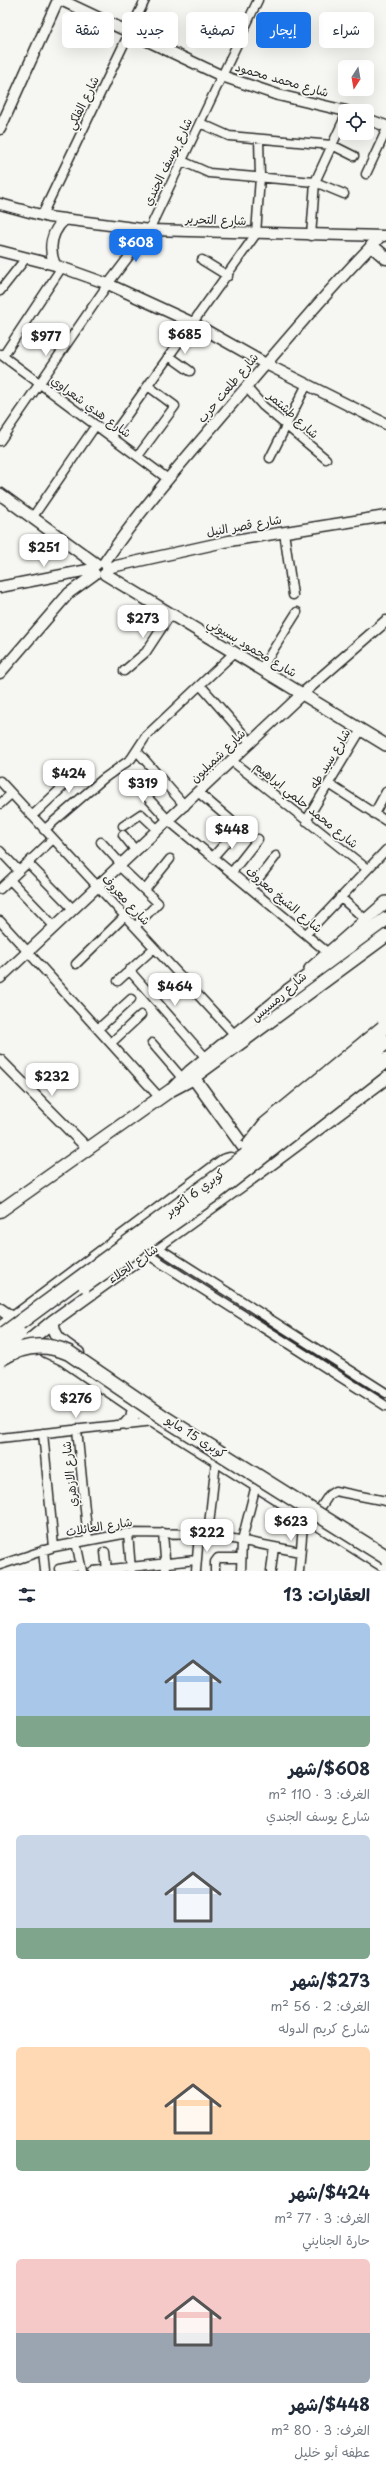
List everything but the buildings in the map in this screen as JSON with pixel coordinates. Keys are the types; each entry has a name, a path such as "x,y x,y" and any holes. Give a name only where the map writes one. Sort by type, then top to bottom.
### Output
{"highway":[{"path":"288,991 386,919"},
{"path":"250,1158 252,1139 265,1125 383,1028"},
{"name":"كوبري 6 أكتوبر","path":"0,1337 250,1158 386,1042"},
{"name":"كوبري 6 أكتوبر","path":"0,1349 244,1172 386,1060"},
{"name":"كوبرى 15 مايو","path":"0,1359 19,1349 39,1346 49,1346 69,1353 166,1419 386,1557"}],"main road":[{"path":"380,240 386,258"},
{"name":"شارع محمود بسيوني","path":"0,494 100,569 234,653 386,745"},
{"name":"شارع رمسيس","path":"188,1078 206,1058 288,991 327,952 386,902"},
{"name":"شارع رمسيس","path":"0,1211 386,936"},
{"path":"188,1078 250,1158 267,1157 386,1066"},
{"name":"شارع الجلاء","path":"0,1364 53,1321 152,1251 386,1078"},
{"path":"0,1328 226,1160 268,1166"},
{"path":"0,1309 13,1318"},
{"path":"53,1321 52,1327 58,1339 153,1406 386,1552"},
{"path":"14,1353 40,1350 51,1352 149,1418 216,1461 304,1514 386,1567"},
{"path":"149,1418 153,1406"},
{"path":"127,1423 132,1418 134,1408"}],"street":[{"name":"شارع محمد محمود","path":"59,0 122,29"},
{"path":"0,129 59,0"},
{"name":"شارع الفلكي","path":"140,12 145,0"},
{"name":"شارع يوسف الجندي","path":"0,441 108,284 149,230 258,0"},
{"name":"شارع الفلكي","path":"42,215 123,48"},
{"name":"شارع محمد محمود","path":"162,48 222,76 273,94 338,109"},
{"path":"374,122 386,126"},
{"path":"200,123 229,136 332,145 354,156"},
{"path":"366,174 386,131"},
{"path":"311,236 315,182 338,132"},
{"path":"112,436 228,276 256,234 260,177 260,139"},
{"path":"182,161 209,173 315,182 344,194"},
{"name":"شارع التحرير","path":"0,204 42,215 149,230 380,240"},
{"path":"58,266 51,253 52,240 56,229 65,219"},
{"name":"شارع طلعت حرب","path":"0,673 69,593 100,569 141,510 266,364 380,240"},
{"path":"0,252 58,266 108,284 193,323 266,364 386,424"},
{"path":"0,291 26,258"},
{"path":"202,260 228,276"},
{"path":"2,355 58,266"},
{"name":"شارع هدي شعراوي","path":"2,355 168,479"},
{"path":"169,356 190,371"},
{"path":"270,458 308,384"},
{"path":"138,456 175,406 148,386"},
{"name":"شارع طشتمر","path":"246,387 286,426 326,459"},
{"path":"32,518 96,425"},
{"name":"شارع قصر النيل","path":"0,587 100,569 229,541 386,516"},
{"path":"284,532 293,595"},
{"path":"61,576 68,583 69,593"},
{"path":"261,669 297,612"},
{"path":"124,671 146,652 171,614"},
{"name":"شارع شمبليون","path":"0,978 55,927 97,885 199,793 302,694 386,621"},
{"path":"44,830 103,778 131,759 146,736 201,686 234,653"},
{"path":"201,686 251,742"},
{"name":"شارع سيد طه","path":"306,821 361,730"},
{"path":"137,751 185,806"},
{"name":"شارع محمد حلمي ابراهيم","path":"232,761 366,868"},
{"path":"32,816 71,779"},
{"name":"شارع معروف","path":"0,781 235,1035"},
{"path":"329,784 386,822"},
{"path":"374,814 386,792"},
{"path":"199,793 233,822"},
{"path":"0,804 11,794"},
{"name":"شارع الشيخ معروف","path":"147,797 169,821 327,952"},
{"path":"123,826 140,814 158,830"},
{"path":"213,857 236,831"},
{"path":"122,835 136,851"},
{"path":"0,889 53,839"},
{"path":"232,872 258,839"},
{"path":"101,842 120,865 158,904 135,927"},
{"path":"306,934 366,868 386,850"},
{"path":"0,851 19,871"},
{"path":"251,888 276,856"},
{"path":"145,890 170,859"},
{"path":"28,862 73,909"},
{"path":"10,880 55,927"},
{"path":"340,897 365,919"},
{"path":"76,964 125,916"},
{"path":"0,921 27,953 160,1098"},
{"path":"118,981 154,948"},
{"path":"129,970 206,1058"},
{"path":"98,1029 131,999"},
{"path":"111,1043 141,1015"},
{"path":"152,1044 188,1078"},
{"path":"0,1060 88,1149"},
{"path":"152,1251 331,1358 386,1393"},
{"path":"152,1251 325,1368 386,1406"},
{"path":"325,1368 331,1358"},
{"path":"0,1438 127,1423 149,1418 172,1419"},
{"name":"شارع الازهري","path":"77,1429 88,1540"},
{"path":"43,1433 54,1547"},
{"path":"208,1534 216,1461"},
{"path":"241,1571 240,1558 242,1540 256,1485"},
{"path":"319,1510 335,1491 386,1501"},
{"path":"299,1571 304,1514"},
{"path":"128,1533 131,1569"},
{"name":"شارع العائلات","path":"0,1565 54,1547 128,1533 208,1534 300,1552"},
{"path":"163,1533 166,1567"},
{"path":"196,1571 199,1534"},
{"path":"59,1569 81,1568 76,1542"},
{"path":"271,1571 274,1546"},
{"path":"43,1550 45,1571"},
{"path":"104,1552 107,1570"},
{"path":"215,1571 215,1562 218,1558 240,1558"},
{"path":"93,1571 166,1567 196,1560"}]}
